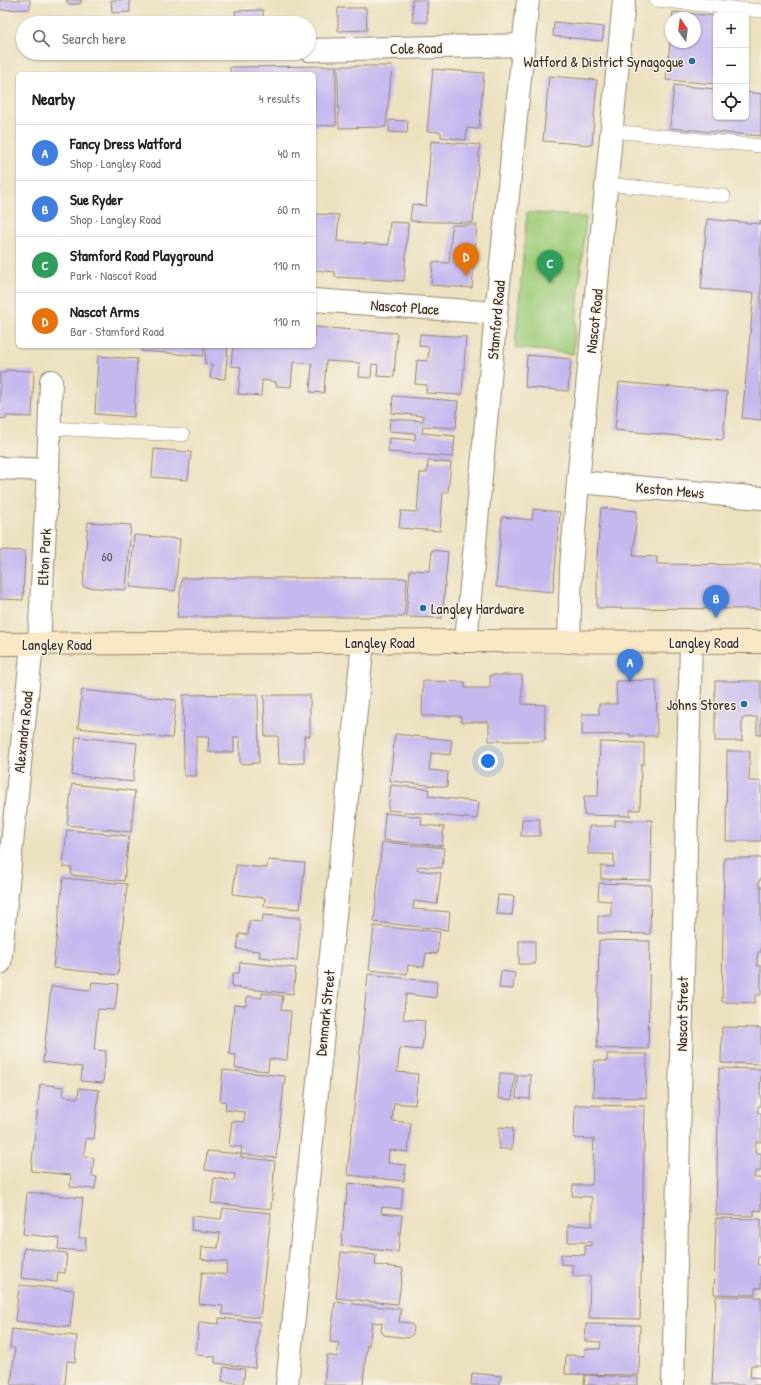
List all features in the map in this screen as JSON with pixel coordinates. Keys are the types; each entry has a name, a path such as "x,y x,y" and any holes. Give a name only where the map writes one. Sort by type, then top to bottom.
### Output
{"street":[{"name":"Stamford Road","path":"466,641 496,313 528,0"},
{"name":"Nascot Road","path":"569,642 571,568 578,482 624,0"},
{"name":"Cole Road","path":"316,50 523,45"},
{"name":"Nascot Place","path":"316,300 496,313"},
{"name":"Elton Park","path":"36,644 48,470 51,381"},
{"path":"0,468 48,470"},
{"name":"Keston Mews","path":"578,482 761,498"},
{"name":"Langley Road","path":"0,644 466,641 761,642"},
{"name":"Denmark Street","path":"287,1385 363,642"},
{"name":"Nascot Street","path":"673,1385 692,642"},
{"name":"Alexandra Road","path":"0,963 36,644"}],"lane":[{"path":"656,0 761,11"},
{"path":"612,131 761,146"},
{"path":"607,184 724,196"},
{"path":"49,428 183,435"}],"green space":[{"path":"527,212 586,217 573,354 515,348"}],"building":[{"path":"0,0 30,0 30,9 0,10"},
{"path":"66,0 82,0 80,4 69,4"},
{"path":"111,0 130,0 130,12 112,13"},
{"path":"412,0 427,0 427,22 413,22"},
{"path":"338,8 366,8 367,30 338,31"},
{"path":"263,10 263,16 235,16 235,11"},
{"name":"Watford & District Synagogue","path":"701,15 713,16 713,84 666,80 669,48 701,48"},
{"path":"554,22 604,27 602,41 553,36"},
{"path":"336,66 336,125 316,126 316,72 230,72 230,67"},
{"path":"338,66 392,66 386,127 339,128"},
{"path":"433,69 484,73 479,129 467,128 466,140 441,137 441,132 427,131"},
{"path":"549,76 597,80 592,145 543,141"},
{"path":"674,85 713,89 713,120 749,120 749,92 761,94 761,136 670,128"},
{"path":"389,120 408,121 407,133 389,132"},
{"path":"431,141 480,145 473,223 410,221 412,204 426,206"},
{"path":"316,214 339,215 337,241 388,245 390,222 408,223 404,281 335,277 335,272 316,270"},
{"path":"707,219 760,224 760,220 761,221 761,420 742,418 754,293 701,289"},
{"path":"452,225 477,225 472,288 431,285 433,262 449,263"},
{"path":"316,327 397,333 394,377 377,376 378,365 372,364 371,378 359,377 360,363 326,361 324,393 310,392 312,364 293,362 291,387 276,386 276,382 262,380 261,396 238,394 241,367 231,366 233,348 316,348"},
{"path":"420,334 466,337 462,395 426,393 427,385 415,384 417,360 428,361 429,347 419,346"},
{"path":"141,348 204,348 203,356 141,351"},
{"path":"206,348 228,348 225,379 210,378 212,365 205,364"},
{"path":"527,355 571,359 568,391 525,387"},
{"path":"98,356 137,359 134,417 95,414"},
{"path":"6,370 34,371 32,417 6,416 6,419 0,418 0,373 5,373"},
{"path":"619,382 727,392 723,440 615,430"},
{"path":"393,396 458,401 456,428 423,426 422,433 455,436 453,457 388,452 389,438 415,440 415,433 389,431 390,419 423,421 424,416 392,413"},
{"path":"154,449 191,452 188,480 152,477"},
{"path":"428,461 451,463 448,492 443,492 440,531 399,528 401,511 417,512 420,473 427,473"},
{"path":"601,508 637,511 633,556 657,557 657,564 761,565 761,609 597,608 597,556"},
{"path":"533,509 560,512 553,592 496,587 502,517 532,520"},
{"path":"88,522 131,525 126,590 83,587"},
{"path":"134,535 180,539 175,591 130,587"},
{"path":"0,550 25,551 23,600 0,599"},
{"path":"432,550 448,552 442,618 406,617 410,570 430,571"},
{"path":"182,578 407,578 404,617 177,617"},
{"path":"490,675 522,675 522,704 545,705 545,741 489,741 489,722 461,722 461,716 422,716 423,681 465,682 465,688 490,688"},
{"path":"656,680 657,736 630,736 630,734 582,735 582,714 599,714 599,704 617,704 616,681"},
{"path":"715,681 761,681 761,735 757,735 757,717 742,718 742,741 715,741"},
{"path":"82,690 176,700 172,738 78,728"},
{"path":"258,694 259,763 240,764 240,737 234,737 234,752 208,752 209,737 196,737 196,776 184,776 183,695"},
{"path":"264,695 310,695 310,736 304,736 304,763 279,764 278,736 265,736"},
{"path":"395,734 452,740 450,755 431,753 429,770 448,772 447,787 390,781"},
{"path":"76,737 137,743 133,782 72,775"},
{"path":"600,742 644,743 644,764 641,764 640,810 630,810 630,816 584,815 584,796 598,796"},
{"path":"727,751 750,751 749,781 761,781 761,841 726,841"},
{"path":"72,784 135,791 131,832 67,825"},
{"path":"391,785 429,789 428,796 479,802 477,819 388,810"},
{"path":"385,813 422,817 421,825 444,827 442,846 383,840"},
{"path":"522,819 540,819 540,836 521,836"},
{"path":"615,820 652,820 651,880 601,879 601,866 614,867 614,854 588,854 589,826 615,826"},
{"path":"67,830 129,836 124,881 71,875 72,868 63,867"},
{"path":"382,842 444,848 442,868 418,866 417,870 441,873 437,904 414,901 413,909 450,912 448,930 374,922"},
{"path":"724,858 761,858 761,880 759,880 759,886 761,886 761,952 758,952 757,966 761,966 761,995 755,995 755,1003 722,1002"},
{"path":"268,860 305,863 300,909 264,906 265,898 233,894 236,865 267,868"},
{"path":"63,878 127,884 118,975 53,968"},
{"path":"599,883 651,885 650,934 598,933 598,916 611,916 611,901 598,900"},
{"path":"498,895 514,896 512,915 496,914"},
{"path":"263,915 301,918 297,961 259,957 260,951 237,949 239,934 248,935 249,921 262,922"},
{"path":"374,926 440,932 437,954 426,953 424,967 408,965 407,974 369,970"},
{"path":"599,940 650,941 648,1049 597,1048"},
{"path":"519,941 535,941 535,964 519,964"},
{"path":"240,962 296,968 293,994 231,987 233,973 239,973"},
{"path":"501,971 515,973 513,989 499,988"},
{"path":"368,974 437,982 436,998 406,994 403,1019 425,1021 422,1050 400,1048 397,1072 418,1074 415,1105 394,1103 392,1121 411,1123 408,1152 389,1150 388,1163 406,1165 404,1181 347,1175"},
{"path":"92,982 118,984 115,1010 98,1009 94,1050 106,1051 103,1083 81,1081 82,1067 43,1062 51,986 91,990"},
{"path":"262,993 283,996 281,1010 291,1011 287,1060 269,1059 268,1071 235,1068 236,1055 229,1054 234,1005 246,1006 247,996 262,998"},
{"path":"722,1027 761,1028 761,1064 721,1063"},
{"path":"607,1054 647,1054 646,1098 593,1097 594,1061 607,1061"},
{"path":"719,1068 761,1069 761,1106 758,1106 758,1113 761,1113 761,1142 756,1142 755,1153 761,1153 761,1171 755,1171 754,1178 761,1178 761,1211 754,1210 754,1216 716,1215"},
{"path":"223,1070 285,1076 276,1158 241,1154 242,1147 229,1146 232,1121 244,1122 245,1112 225,1110 226,1102 220,1101"},
{"path":"500,1073 515,1074 512,1100 498,1098"},
{"path":"517,1075 531,1075 530,1099 516,1098"},
{"path":"40,1084 64,1087 63,1096 78,1098 79,1088 99,1090 94,1139 86,1138 84,1157 94,1158 92,1176 97,1177 95,1189 70,1187 71,1175 31,1171"},
{"path":"575,1105 645,1106 640,1319 589,1318 590,1276 573,1276 573,1265 561,1264 561,1254 585,1255 585,1245 591,1246 591,1242 568,1242 568,1225 592,1226 592,1197 572,1196 573,1185 592,1185 594,1139 574,1138"},
{"path":"499,1127 513,1128 512,1149 499,1149"},
{"path":"207,1151 241,1154 241,1157 275,1161 271,1209 211,1203 214,1178 234,1181 235,1174 205,1170"},
{"path":"348,1183 403,1188 401,1209 382,1207 381,1213 402,1215 398,1252 341,1246"},
{"path":"27,1192 83,1198 79,1238 86,1238 85,1251 58,1249 59,1238 23,1234"},
{"path":"223,1208 271,1213 260,1318 222,1314 223,1306 199,1304 202,1272 226,1275 227,1262 201,1259 202,1247 218,1248 220,1233 191,1230 192,1216 221,1219"},
{"path":"716,1218 761,1219 761,1257 758,1257 757,1265 761,1265 761,1288 755,1288 755,1295 714,1294"},
{"path":"24,1248 67,1253 65,1273 58,1272 57,1282 21,1278"},
{"path":"341,1252 376,1255 375,1265 403,1268 398,1304 336,1298"},
{"path":"19,1285 74,1290 70,1327 15,1321"},
{"path":"716,1296 761,1297 761,1365 751,1365 750,1377 761,1378 761,1385 712,1385"},
{"path":"335,1302 401,1309 399,1322 410,1323 414,1327 413,1334 408,1338 384,1335 381,1331 382,1323 372,1322 369,1346 367,1345 363,1385 324,1385 327,1355 337,1357 339,1343 330,1342"},
{"path":"219,1318 260,1322 255,1368 215,1363 215,1357 196,1355 199,1322 219,1324"},
{"path":"586,1324 640,1325 639,1375 565,1374 566,1355 585,1356 585,1349 600,1349 601,1342 585,1341"},
{"path":"12,1329 77,1336 75,1362 67,1361 65,1385 11,1385 15,1348 10,1348"},
{"path":"224,1367 245,1369 243,1384 222,1381"},
{"path":"472,1373 501,1376 499,1385 471,1385"},
{"path":"585,1375 638,1377 638,1385 584,1385"}],"place":[{"name":"Watford & District Synagogue","path":"692,61"},
{"name":"Nascot Arms","path":"466,276"},
{"name":"Stamford Road Playground","path":"550,283"},
{"name":"Langley Hardware","path":"423,608"},
{"name":"Sue Ryder","path":"716,618"},
{"name":"Fancy Dress Watford","path":"630,682"},
{"name":"Johns Stores","path":"744,704"}]}
